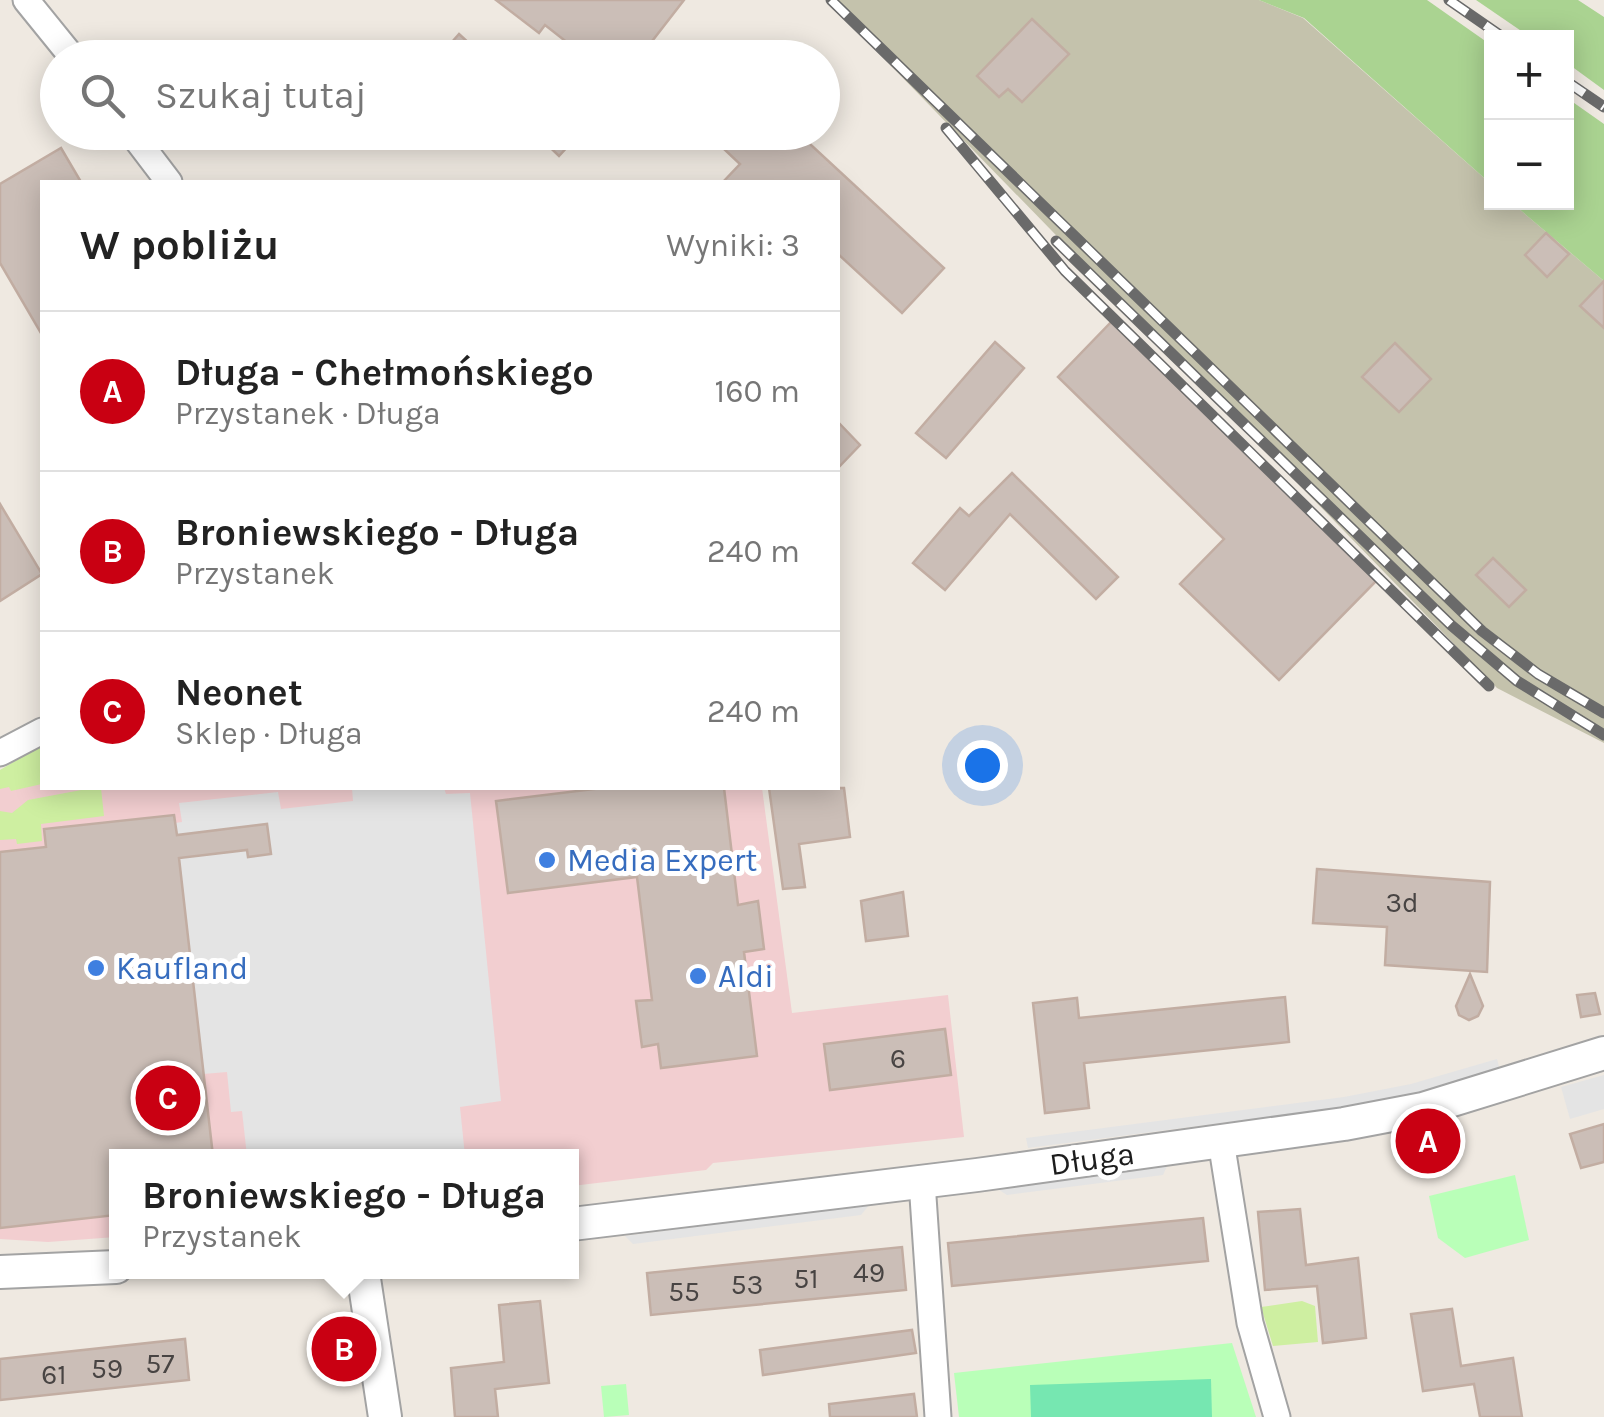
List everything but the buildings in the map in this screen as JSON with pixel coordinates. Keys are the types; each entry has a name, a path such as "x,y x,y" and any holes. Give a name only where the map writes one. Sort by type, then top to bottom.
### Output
{"street":[{"path":"26,0 58,40"},
{"path":"144,150 166,180"},
{"path":"0,753 40,733"},
{"name":"Długa","path":"579,1223 922,1182 1423,1109 1604,1053"},
{"path":"1221,1141 1250,1323 1277,1417"},
{"path":"922,1182 938,1417"},
{"path":"0,1272 109,1268"},
{"path":"364,1279 384,1417"}],"shaded area":[{"path":"827,0 1259,0 1303,18 1484,178 1484,210 1520,210 1604,281 1604,743 1497,688"},
{"path":"40,759 40,790 762,790 792,1013 948,995 964,1137 713,1163 706,1170 579,1185 579,1149 109,1149 109,1238 48,1242 0,1239 0,781"},
{"path":"352,790 470,793 501,1101 460,1107 464,1149 246,1149 242,1111 231,1112 227,1072 203,1074 175,823 182,822 179,803 278,792 281,809 353,801"},
{"path":"1497,1059 1500,1070 1434,1089 1346,1107 1028,1148 1026,1138 1344,1097 1411,1084"},
{"path":"1604,1075 1604,1109 1570,1119 1561,1087"},
{"path":"1168,1164 1163,1175 1007,1195 996,1188"},
{"path":"870,1204 861,1215 633,1244 625,1236"}],"green space":[{"path":"1259,0 1427,0 1484,40 1484,178 1304,18"},
{"path":"1476,0 1578,0 1604,17 1604,90 1574,68 1574,30 1520,30"},
{"path":"1574,103 1604,124 1604,281 1520,210 1574,210"},
{"path":"40,746 40,784 11,791 9,787 0,789 0,770"},
{"path":"101,790 104,816 41,824 42,841 17,844 16,839 0,840 0,811 12,813 28,800"},
{"path":"1515,1175 1529,1240 1465,1258 1438,1238 1429,1196"},
{"path":"1302,1301 1315,1306 1318,1342 1273,1346 1261,1307"},
{"path":"1232,1343 1256,1417 959,1417 954,1373"},
{"path":"1211,1379 1212,1417 1031,1417 1030,1385"},
{"path":"626,1384 629,1415 604,1417 601,1386"}],"railway":[{"path":"831,0 1482,631 1538,674 1604,713"},
{"path":"1449,0 1492,30"},
{"path":"1574,86 1604,107"},
{"path":"946,128 1065,271 1489,686"},
{"path":"1056,241 1451,625 1517,681 1604,735"}],"place":[{"name":"Media Expert","path":"547,860"},
{"name":"Kaufland","path":"96,968"},
{"name":"Aldi","path":"698,976"},
{"name":"Neonet","path":"168,1098"},
{"name":"Długa - Chełmońskiego","path":"1428,1141"},
{"name":"Broniewskiego - Długa","path":"344,1349"}]}
